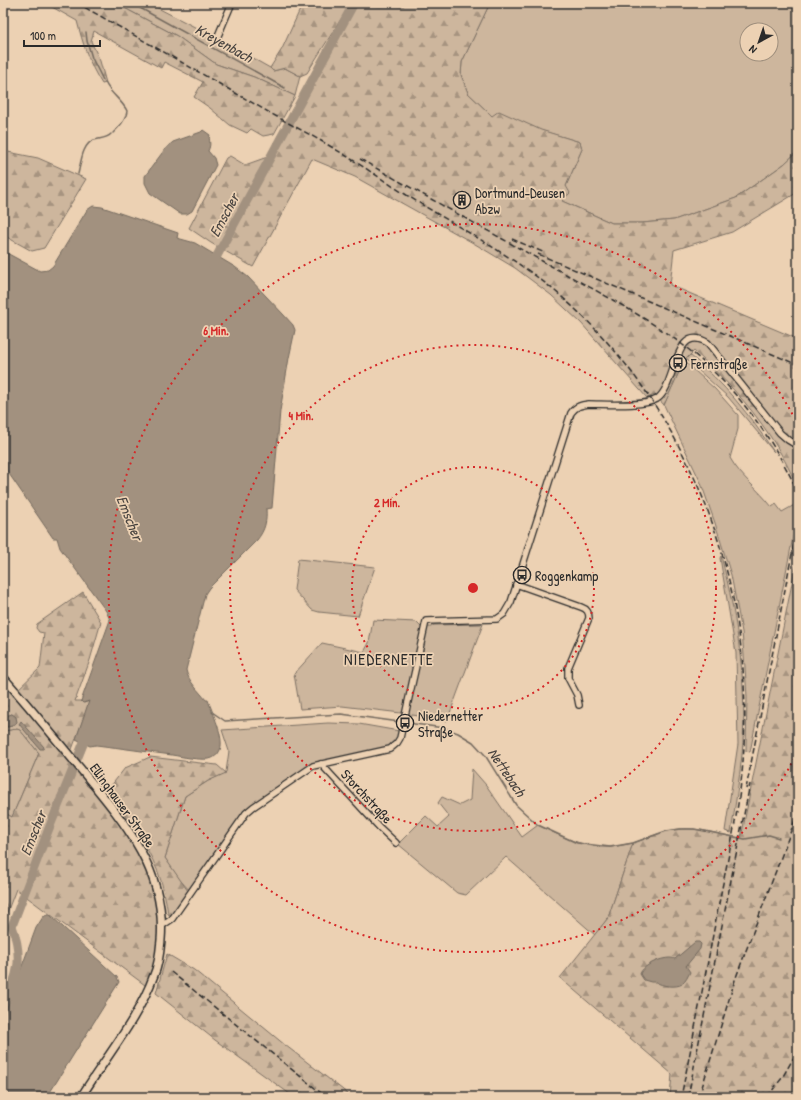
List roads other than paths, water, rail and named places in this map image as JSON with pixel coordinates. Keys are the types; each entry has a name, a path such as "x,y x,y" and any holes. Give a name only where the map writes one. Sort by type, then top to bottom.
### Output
{"main road":[{"name":"Ellinghauser Straße","path":"3,676 88,777 129,832 145,858 153,875 160,899 162,926 161,948 155,975 130,1024 81,1097"}],"street":[{"path":"217,38 232,3"},
{"path":"162,926 172,919 246,813 307,769 321,764 390,748 397,743 405,716 426,621 497,619 504,614 508,608 516,584 571,413 575,407 589,404 641,404 656,400 662,395 667,386 679,352 684,344 692,338 699,338 708,343 780,433 798,446"},
{"path":"516,584 581,607 589,613 589,618 568,668 568,678 577,695 579,705"},
{"name":"Storchstraße","path":"321,764 380,828 396,843"}],"water":[{"path":"203,130 210,135 210,146 208,151 214,158 216,165 192,211 187,214 180,214 150,193 145,183 145,176 165,149 173,142"},
{"path":"93,206 102,207 178,233 177,238 195,243 235,267 248,277 293,325 295,330 280,411 272,508 266,509 265,525 257,540 209,588 205,594 186,670 194,686 206,700 208,700 221,739 220,750 216,756 209,759 190,758 96,745 90,746 76,739 89,701 83,703 81,701 110,620 106,611 60,548 57,538 53,538 3,465 3,251 40,271 48,270 53,266 87,210"},
{"path":"12,714 16,717 17,722 11,726 3,726 3,717"},
{"path":"21,721 44,747 43,749 40,749 19,724"},
{"path":"50,915 117,977 119,982 47,1097 3,1097 3,1018 36,928 43,917"},
{"path":"695,942 699,942 701,944 700,949 686,966 690,972 682,984 673,986 651,982 644,980 640,974 642,970 656,961 667,958 675,959"}],"waterway":[{"name":"Kreyenbach","path":"131,3 285,88"},
{"name":"Emscher","path":"212,265 354,3"},
{"path":"86,32 92,58 103,80"},
{"path":"105,82 127,111 124,120 113,133"},
{"path":"78,174 84,150 87,145 94,140 105,138 111,134"},
{"name":"Nettebach","path":"212,712 225,721 341,714 444,728 458,733 473,742 485,755 516,805 538,825 577,843 610,847 633,843 666,831 680,829 694,829 745,839 769,835 779,838"},
{"name":"Emscher","path":"3,1004 13,985 18,966 17,947 12,926 88,732"}],"railway":[{"path":"77,3 358,163 398,190 501,252 537,277 555,291 601,335 641,385 675,439 702,496 723,556 737,618 744,681 744,745 741,782 732,838 681,1097"},
{"path":"360,159 608,297 672,337 711,369 745,406 774,447 798,492"},
{"path":"512,239 545,253"},
{"path":"538,254 798,365"},
{"path":"746,789 798,523"},
{"path":"688,1097 750,784"},
{"path":"699,1097 735,980 798,812"},
{"path":"171,972 326,1097"},
{"path":"767,1097 782,1078 798,1050"}],"place":[{"name":"Dortmund-Deusen Abzw","path":"462,200"},
{"name":"Fernstraße","path":"678,363"},
{"name":"Roggenkamp","path":"522,575"},
{"name":"Niedernetter Straße","path":"405,723"}],"district":[{"name":"NIEDERNETTE","path":"389,659"}]}
